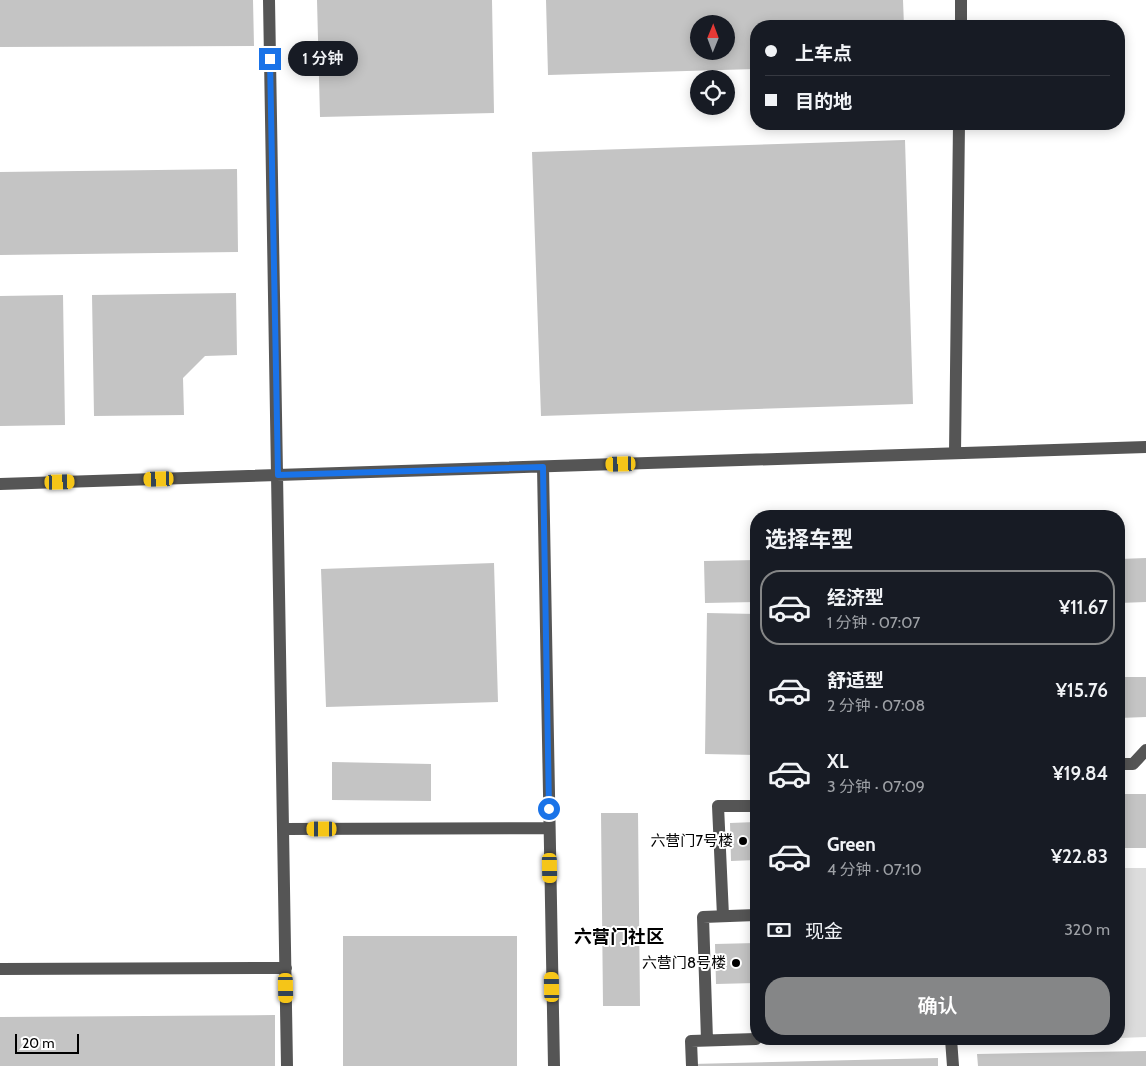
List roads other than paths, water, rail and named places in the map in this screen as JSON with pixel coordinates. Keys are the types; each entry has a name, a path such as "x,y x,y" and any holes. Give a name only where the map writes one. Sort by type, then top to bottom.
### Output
{"street":[{"path":"269,0 287,1066"},
{"path":"961,0 961,20"},
{"path":"955,453 960,130"},
{"path":"0,484 1146,447"},
{"path":"543,467 554,1066"},
{"path":"1125,764 1133,764 1146,750"},
{"path":"723,916 718,806 750,806"},
{"path":"284,829 549,828"},
{"path":"707,1040 703,917 750,915"},
{"path":"0,969 286,968"},
{"path":"692,1066 691,1041 750,1039"},
{"path":"951,1045 953,1066"}],"place":[{"name":"六营门7号楼","path":"743,841"},
{"name":"六营门8号楼","path":"736,963"}],"district":[{"name":"六营门社区","path":"619,937"}]}
